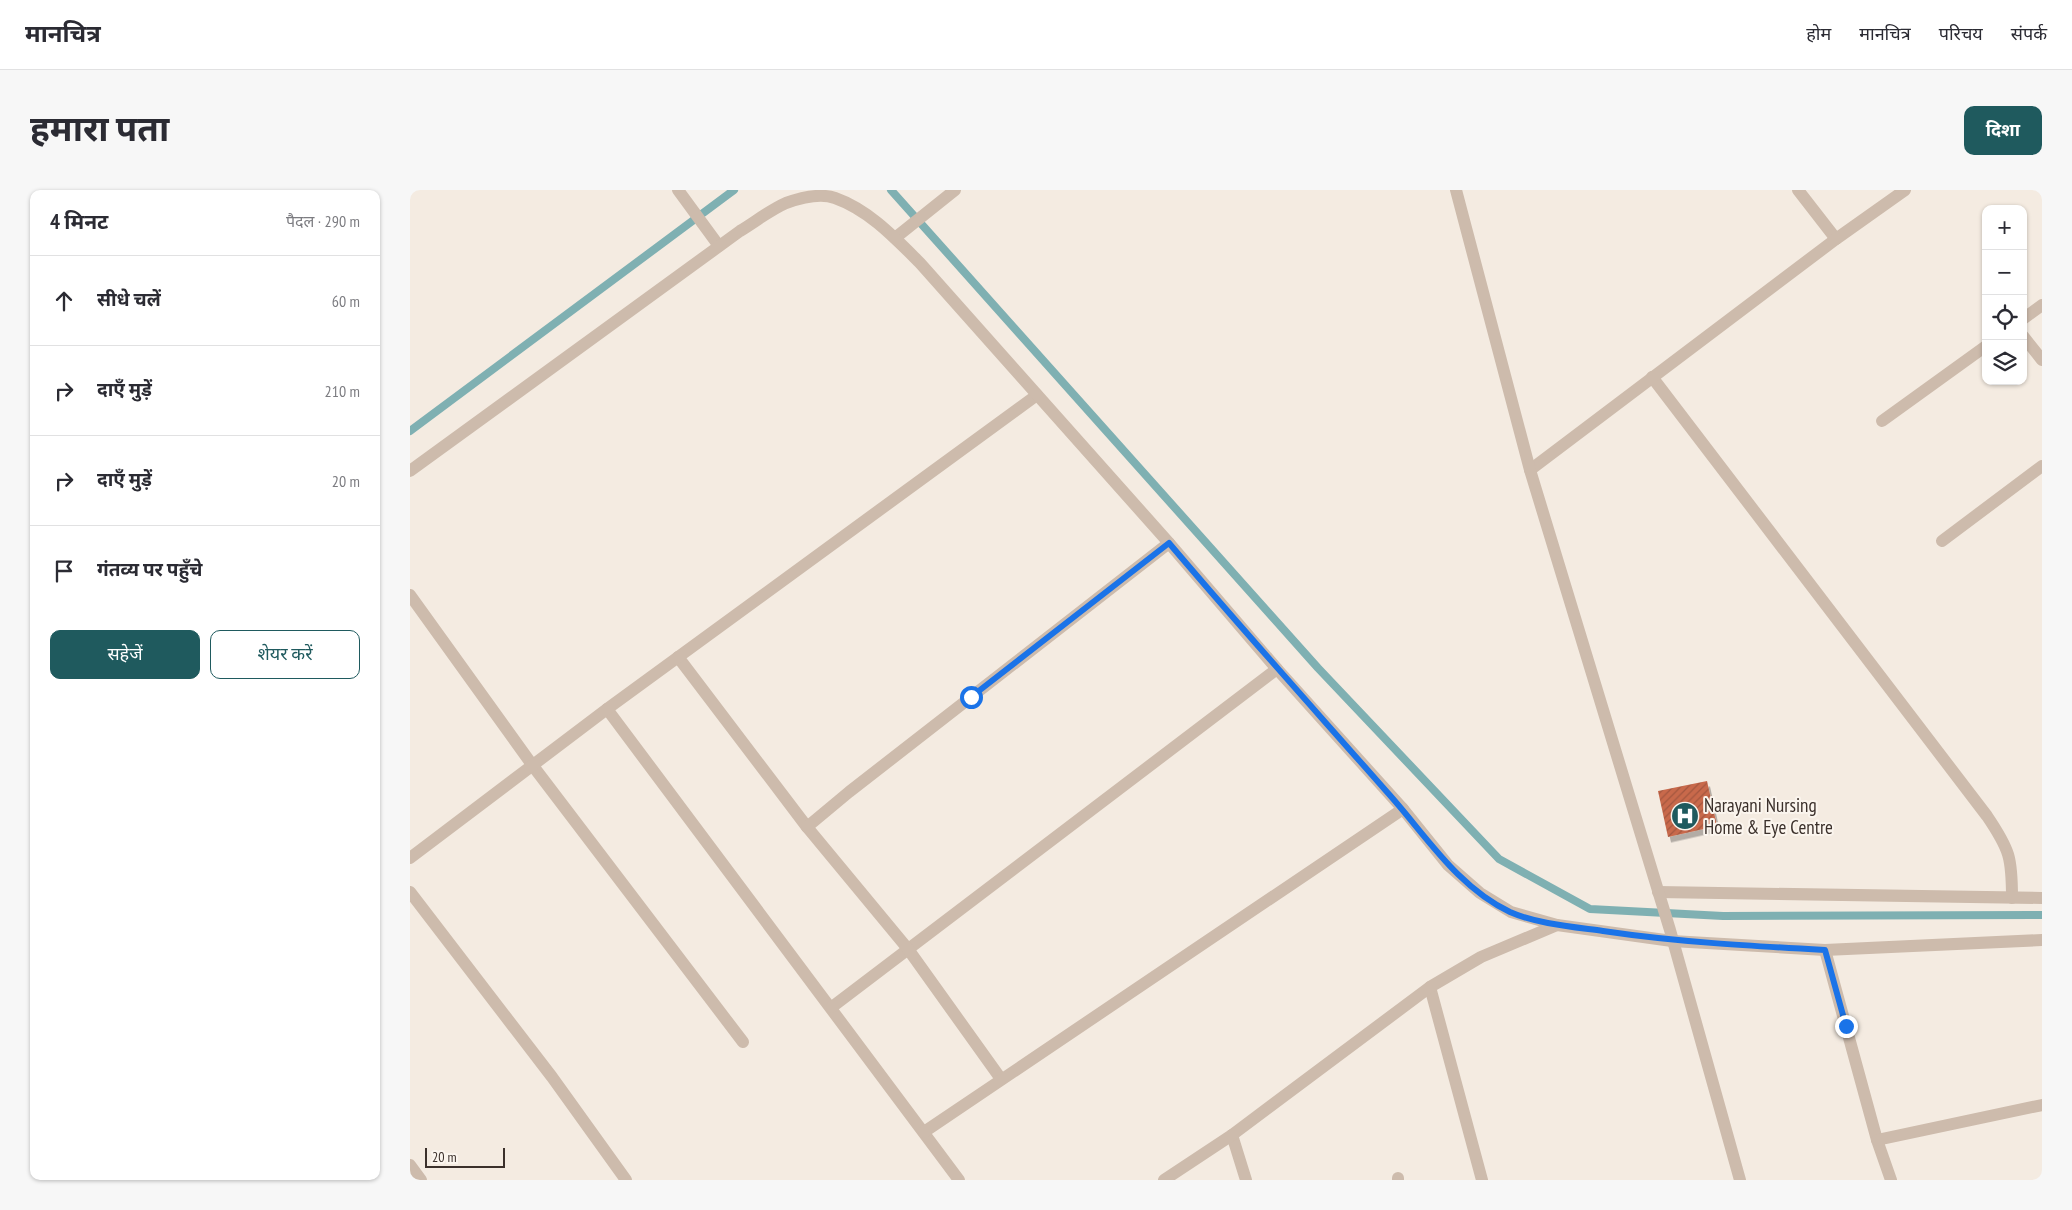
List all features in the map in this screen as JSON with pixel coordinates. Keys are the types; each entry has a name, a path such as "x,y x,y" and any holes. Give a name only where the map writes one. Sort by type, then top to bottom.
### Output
{"street":[{"path":"678,190 719,246"},
{"path":"895,238 955,190"},
{"path":"1456,190 1530,470 1671,935 1740,1180"},
{"path":"1798,190 1836,239"},
{"path":"1530,470 1836,239 1905,190"},
{"path":"410,471 719,246 785,204 806,197 833,194 866,213 920,262 1169,543 1277,669 1403,809 1448,865 1480,893 1511,912 1557,925 1825,950 2042,940"},
{"path":"2027,316 2042,305"},
{"path":"2026,340 2042,360"},
{"path":"1882,421 1982,349"},
{"path":"1652,377 1995,828 2008,850 2012,869 2012,898"},
{"path":"410,858 606,709 1037,395"},
{"path":"1942,541 2042,466"},
{"path":"807,827 849,792 1169,543"},
{"path":"410,595 532,766 743,1042"},
{"path":"678,657 807,827 908,949 1001,1079"},
{"path":"832,1007 1277,669"},
{"path":"606,709 832,1007 959,1180"},
{"path":"924,1132 1403,809"},
{"path":"410,892 552,1077 626,1180"},
{"path":"1659,896 2042,898"},
{"path":"1164,1180 1232,1135 1430,986 1481,957 1557,925"},
{"path":"1825,950 1877,1140 1891,1180"},
{"path":"1430,986 1482,1180"},
{"path":"1877,1140 2042,1105"},
{"path":"1232,1135 1246,1180"},
{"path":"410,1165 421,1180"}],"building":[{"path":"1707,781 1717,826 1668,837 1658,791"}],"waterway":[{"path":"410,431 734,190"},
{"path":"891,190 1318,668 1499,859 1590,909 1723,916 2042,915"}],"place":[{"name":"Narayani Nursing Home & Eye Centre","path":"1685,816"}],"route":[{"path":"971,697 1169,543 1277,669 1403,809 1448,865 1480,893 1511,912 1557,925 1672,941 1825,950 1846,1026"}]}
